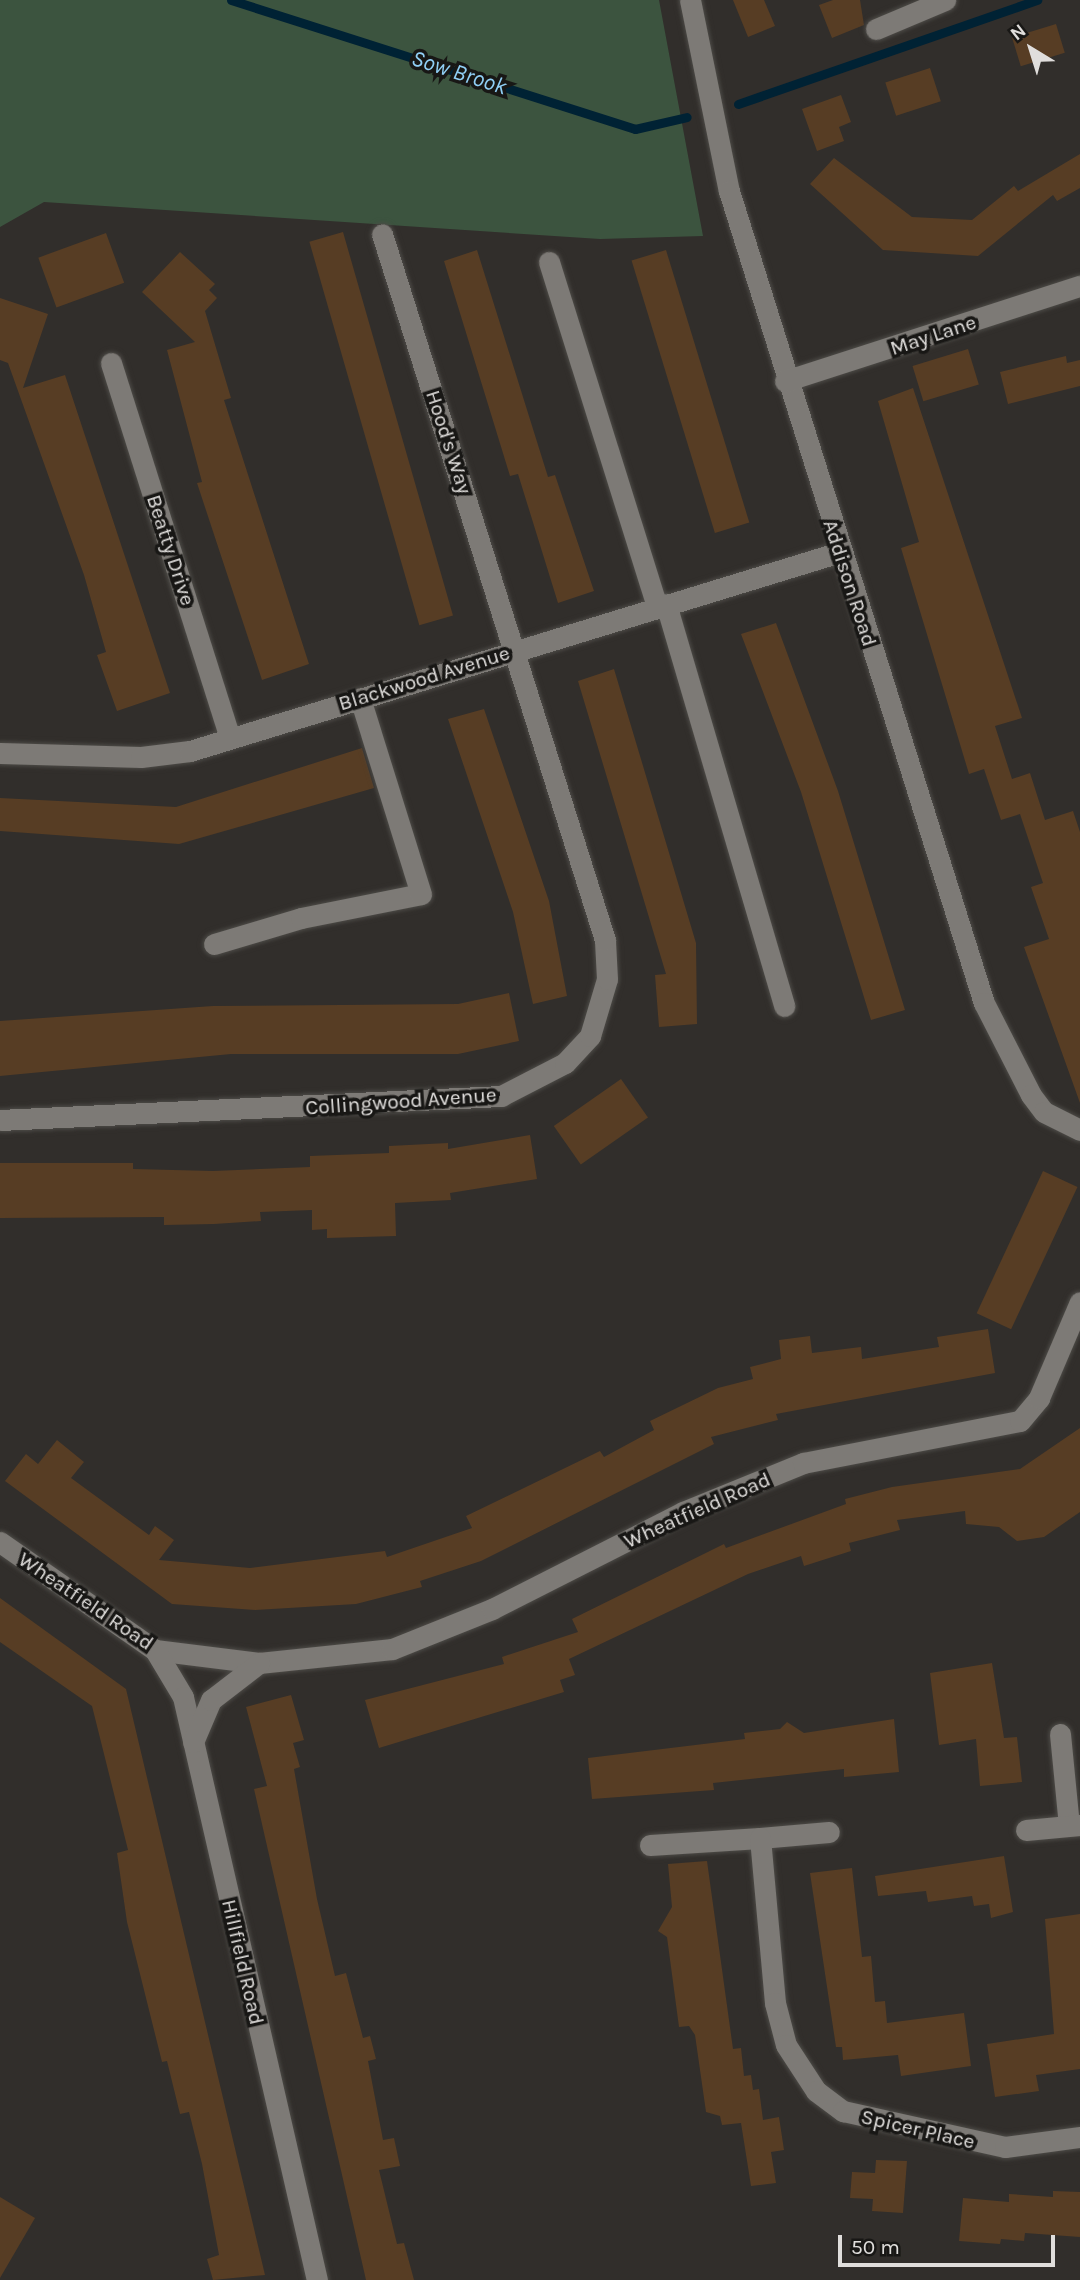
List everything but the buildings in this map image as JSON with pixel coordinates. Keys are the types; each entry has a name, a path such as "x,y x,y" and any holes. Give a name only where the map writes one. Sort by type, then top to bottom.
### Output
{"street":[{"name":"Addison Road","path":"690,0 729,191 785,381 984,1003 1044,1112 1080,1130"},
{"path":"876,29 913,6 945,0"},
{"name":"Hood's Way","path":"382,234 513,651"},
{"path":"550,262 661,606 784,1006"},
{"name":"May Lane","path":"785,381 1080,286"},
{"name":"Beatty Drive","path":"111,363 230,738"},
{"name":"Blackwood Avenue","path":"0,753 141,757 230,738 840,552"},
{"name":"Collingwood Avenue","path":"0,1120 501,1096 565,1063 590,1036 599,1009 607,979 605,940 513,651"},
{"path":"214,944 301,918 421,894 360,698"},
{"name":"Wheatfield Road","path":"0,1542 155,1650 259,1663 392,1649 492,1609 683,1512 803,1463 1020,1421 1038,1398 1080,1302"},
{"name":"Hillfield Road","path":"155,1650 183,1697 317,2280"},
{"path":"193,1742 211,1700 259,1663"},
{"path":"1026,1830 1074,1825 1060,1734"},
{"path":"650,1845 829,1832"},
{"name":"Spicer Place","path":"760,1838 775,2003 793,2061 816,2091 843,2111 971,2142 1045,2146 1080,2137"}],"green space":[{"path":"0,0 659,0 703,236 600,239 44,202 0,227"}],"waterway":[{"name":"Sow Brook","path":"231,0 635,129 687,117"},
{"name":"Sow Brook","path":"738,104 1037,0"}]}
